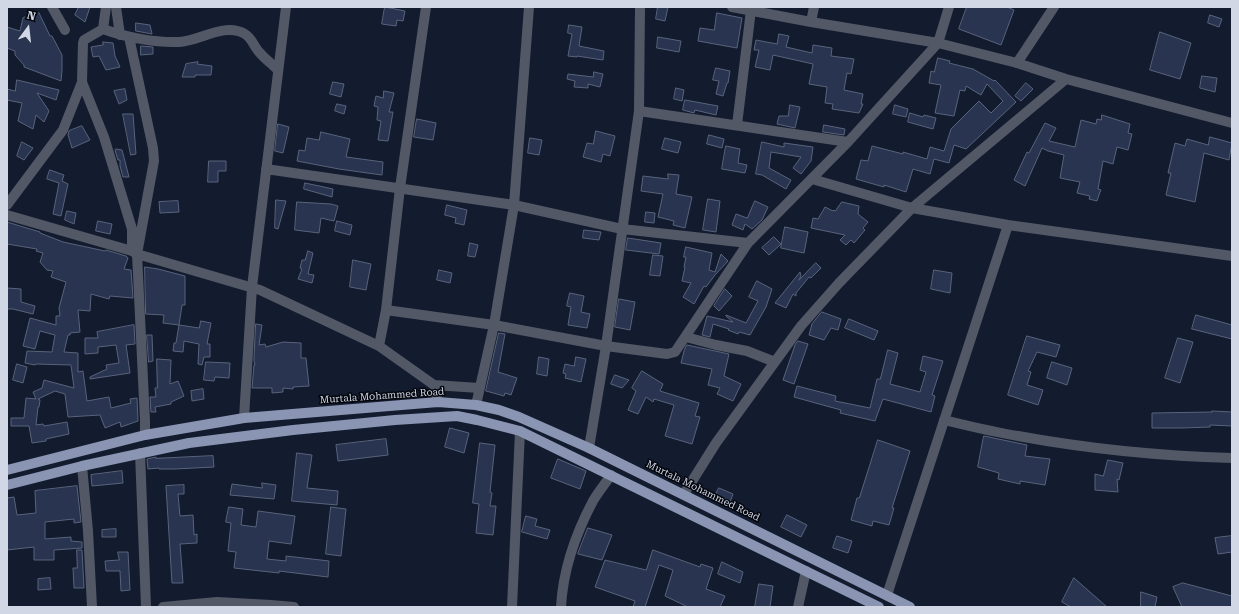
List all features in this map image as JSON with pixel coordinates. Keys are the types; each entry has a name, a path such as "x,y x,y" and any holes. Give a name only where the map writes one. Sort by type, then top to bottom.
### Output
{"main road":[{"name":"Murtala Mohammed Road","path":"7,470 145,435 244,418 438,402 476,405 506,413 589,448 910,607"},
{"path":"7,485 82,466 190,443 301,430 457,416 520,431 879,607"},
{"path":"545,443 549,431"}],"street":[{"path":"52,7 65,30"},
{"path":"103,29 106,7"},
{"path":"116,7 153,148 154,161 134,253"},
{"path":"244,418 252,287 286,7"},
{"path":"379,346 386,310 400,188 426,7"},
{"path":"476,405 494,325 514,205 529,7"},
{"path":"589,448 606,346 639,110 640,7"},
{"path":"811,22 814,7"},
{"path":"386,310 494,325 606,346 667,354 675,352 748,243 848,142 938,43 949,7"},
{"path":"1016,63 1054,7"},
{"path":"737,125 741,8 811,22 938,43 1232,123"},
{"path":"7,205 63,130 82,82 84,40 103,29 124,36 180,42 220,31 237,30 246,34 253,42 258,52 278,70"},
{"path":"684,494 716,442 801,326 839,283 912,208 1066,79"},
{"path":"82,82 104,137 132,229 145,435"},
{"path":"639,110 848,142"},
{"path":"266,169 514,205 622,229 748,243"},
{"path":"812,179 912,208 1008,225 1232,256"},
{"path":"7,215 252,287 379,346 434,385 479,388"},
{"path":"887,595 1008,225"},
{"path":"686,336 716,345 747,351 775,362"},
{"path":"434,385 438,402"},
{"path":"944,420 1017,436 1090,447 1186,457 1232,458"},
{"path":"512,607 520,431"},
{"path":"140,453 146,607"},
{"path":"82,466 88,531 92,607"},
{"path":"561,607 561,593 571,550 593,500 611,475"},
{"path":"798,607 806,571"},
{"path":"163,607 217,602 271,604 294,607"}],"building":[{"path":"79,7 90,7 85,22 75,15"},
{"path":"385,7 405,11 403,21 397,20 396,26 382,24"},
{"path":"658,7 668,7 665,21 656,19"},
{"path":"967,7 1007,7 1014,10 1001,45 959,29"},
{"path":"39,13 50,36 52,36 62,55 61,81 24,67 15,55 15,51 7,48 7,27 20,31 23,18"},
{"path":"717,13 742,18 737,48 698,41 700,28 714,30"},
{"path":"1210,15 1222,19 1219,27 1208,23"},
{"path":"136,23 150,25 152,34 136,31"},
{"path":"569,25 582,27 579,46 604,51 603,60 568,56 572,34 568,33"},
{"path":"1160,32 1191,43 1180,79 1150,70"},
{"path":"779,34 789,36 786,47 812,53 813,45 832,48 831,56 854,59 851,74 847,73 844,90 863,94 861,104 863,104 859,113 832,109 833,104 825,103 827,87 809,84 813,64 773,55 770,70 755,67 759,50 754,50 756,40 777,44"},
{"path":"658,37 681,41 679,52 657,48"},
{"path":"103,42 113,43 115,56 120,67 106,70 99,56 93,57 91,47 103,45"},
{"path":"141,46 153,47 153,54 141,55"},
{"path":"938,58 950,61 949,63 973,69 994,81 995,80 1016,102 966,149 954,145 949,163 934,159 930,174 913,169 906,192 884,185 884,187 856,179 861,160 868,161 872,146 903,154 903,152 927,159 930,147 944,151 951,129 979,101 991,113 1003,101 987,84 981,95 966,86 965,91 960,90 954,116 935,113 941,85 929,83 931,71 934,72"},
{"path":"198,62 197,64 212,66 211,75 182,77 186,64"},
{"path":"716,68 730,71 728,83 723,96 716,94 719,81 713,80"},
{"path":"594,72 603,74 600,87 588,84 588,88 574,87 575,81 567,79 568,74 593,77"},
{"path":"1202,76 1217,78 1215,92 1200,88"},
{"path":"17,80 59,90 56,100 37,93 49,111 44,122 36,115 33,129 18,121 22,103 7,100 7,89 15,91"},
{"path":"333,82 344,84 341,97 330,94"},
{"path":"1026,83 1033,89 1021,101 1015,96"},
{"path":"676,88 684,90 682,101 674,99"},
{"path":"125,89 127,100 119,104 114,91"},
{"path":"384,91 394,93 389,112 393,112 388,141 378,140 381,121 377,120 378,107 374,106 376,96 383,98"},
{"path":"685,100 718,106 716,115 695,110 694,113 683,110"},
{"path":"337,104 346,106 344,114 335,111"},
{"path":"790,105 800,107 795,128 777,124 779,116 788,116"},
{"path":"895,105 908,109 906,117 893,114"},
{"path":"910,113 923,117 924,115 936,118 933,129 908,122"},
{"path":"123,114 133,114 136,154 131,155"},
{"path":"1102,115 1130,124 1128,133 1132,134 1128,150 1117,147 1113,164 1103,161 1098,189 1101,190 1097,201 1089,199 1090,196 1077,193 1080,182 1060,178 1064,155 1042,148 1025,186 1014,180 1027,152 1029,153 1045,123 1056,128 1049,141 1075,147 1081,120 1096,124 1097,119 1101,120"},
{"path":"417,119 436,123 433,140 414,137"},
{"path":"278,124 289,127 283,153 275,151"},
{"path":"824,125 845,129 844,135 823,132"},
{"path":"82,126 90,140 72,148 68,135 69,131"},
{"path":"596,131 615,136 610,156 603,154 601,162 583,157 587,143 593,144"},
{"path":"321,132 350,139 346,157 383,162 382,175 297,161 299,150 305,151 307,138 319,140"},
{"path":"709,135 724,139 722,148 707,144"},
{"path":"1210,137 1232,143 1229,160 1204,153 1195,202 1166,195 1171,173 1168,173 1175,143 1185,146 1187,139 1208,145"},
{"path":"530,138 542,140 539,155 528,153"},
{"path":"665,138 681,142 678,153 662,149"},
{"path":"22,142 33,148 24,160 17,156"},
{"path":"762,142 784,147 784,143 813,147 811,161 801,174 793,168 801,157 771,152 769,168 791,180 786,189 762,175 756,174"},
{"path":"726,146 740,149 738,163 747,165 745,173 722,169"},
{"path":"115,150 122,150 129,177 123,177 120,160 118,160"},
{"path":"209,161 226,161 226,171 218,171 218,182 208,182"},
{"path":"50,170 64,175 62,181 68,184 61,216 53,214 59,183 47,179"},
{"path":"668,174 679,175 676,194 692,197 685,228 673,225 674,221 658,217 663,194 641,191 643,176 668,179"},
{"path":"305,183 333,189 332,197 304,189"},
{"path":"708,199 720,201 716,232 703,230"},
{"path":"276,200 286,201 278,229 275,228"},
{"path":"178,201 179,212 160,213 159,202"},
{"path":"755,201 768,207 762,220 752,229 745,224 743,230 732,225 736,214 747,218"},
{"path":"297,202 331,204 338,206 334,221 321,218 319,233 295,230"},
{"path":"842,202 859,206 858,214 868,222 863,228 865,230 854,243 851,240 846,245 840,240 845,235 811,228 813,218 818,219 825,207 835,211"},
{"path":"447,205 467,210 464,225 455,223 456,218 445,215"},
{"path":"67,211 76,213 74,224 65,220"},
{"path":"646,212 655,213 654,223 645,222"},
{"path":"98,221 112,224 110,234 96,231"},
{"path":"337,221 352,225 350,235 335,231"},
{"path":"7,222 40,232 63,242 106,250 128,258 124,269 131,270 133,298 110,296 109,299 91,294 90,311 78,310 80,332 70,333 70,335 68,335 64,352 78,353 78,372 83,371 87,401 109,397 111,408 131,403 130,399 137,398 138,421 121,427 120,422 105,428 100,415 68,417 65,394 55,391 38,399 40,400 36,425 43,424 44,426 67,422 69,434 46,439 46,441 32,443 29,426 11,426 11,418 24,418 26,398 36,399 33,392 42,388 44,380 74,388 71,365 35,365 25,363 27,351 52,352 55,335 40,331 35,349 23,346 30,318 56,325 56,316 60,316 59,308 66,282 51,277 53,271 47,270 40,262 43,253 36,251 37,249 7,244"},
{"path":"785,227 808,232 804,253 781,248"},
{"path":"584,230 601,232 599,240 583,238"},
{"path":"774,237 781,244 769,255 762,248"},
{"path":"628,238 661,243 659,254 626,250"},
{"path":"470,243 478,245 475,257 468,256"},
{"path":"686,247 712,253 709,270 715,272 721,254 728,261 706,287 704,286 694,304 683,297 691,283 682,281 685,267 686,257 684,257"},
{"path":"308,251 313,253 308,274 314,275 312,283 298,279 302,269 300,268 302,260 305,260"},
{"path":"653,255 663,256 660,276 650,275"},
{"path":"353,260 371,264 366,290 350,287"},
{"path":"816,263 821,268 811,278 809,277 796,293 796,296 793,294 786,308 775,303 800,272 801,276 799,280"},
{"path":"145,267 185,276 185,305 182,305 179,325 163,323 164,315 146,314"},
{"path":"439,270 452,273 450,283 437,280"},
{"path":"934,270 952,273 950,293 931,289"},
{"path":"757,281 772,289 766,307 750,335 739,332 738,334 728,330 729,329 713,324 710,337 702,335 707,316 733,322 726,315 746,323 758,301 749,297"},
{"path":"7,288 21,289 21,302 35,306 33,314 8,309"},
{"path":"725,289 732,296 719,311 714,306"},
{"path":"570,293 584,296 581,312 590,314 587,328 568,325 571,307 567,306"},
{"path":"619,299 635,302 630,330 615,327"},
{"path":"822,312 841,319 838,330 831,328 824,340 809,335 812,324"},
{"path":"1196,315 1232,325 1232,339 1192,329"},
{"path":"849,319 878,331 874,340 845,328"},
{"path":"201,321 211,323 207,344 210,344 210,357 204,357 202,365 198,364 199,344 184,341 183,352 173,351 179,325 199,328"},
{"path":"256,324 262,325 259,345 265,344 266,347 283,342 301,343 301,358 306,358 309,386 293,387 293,389 283,388 283,392 272,393 272,388 252,388 255,365"},
{"path":"134,325 135,344 126,345 130,373 90,379 90,377 107,369 106,365 119,363 116,345 98,347 98,353 85,354 85,338 98,338 97,332"},
{"path":"499,333 505,334 498,372 517,378 511,395 505,393 504,396 486,391"},
{"path":"147,335 152,335 153,361 149,362"},
{"path":"1027,336 1060,345 1056,357 1037,352 1028,371 1031,372 1027,385 1043,390 1038,405 1008,395"},
{"path":"1178,338 1193,342 1180,383 1165,378"},
{"path":"798,341 808,344 794,384 783,380 795,345"},
{"path":"687,345 729,354 724,376 741,384 733,401 717,394 720,388 708,385 712,369 681,363"},
{"path":"888,350 898,353 890,384 920,392 926,372 920,370 923,356 943,361 932,395 935,396 931,412 883,399 875,421 840,413 841,410 794,397 797,386 836,396 835,401 870,408 877,379 880,379"},
{"path":"539,357 549,359 547,376 537,374"},
{"path":"576,357 586,359 581,382 565,378 566,374 563,373 565,364 574,366"},
{"path":"157,359 171,360 170,384 178,381 184,396 171,402 171,404 155,407 156,412 151,412 150,397 156,397 155,388 157,388"},
{"path":"206,362 230,363 229,378 215,377 214,381 204,380"},
{"path":"1052,362 1072,368 1067,385 1047,378"},
{"path":"17,364 27,367 23,383 13,380"},
{"path":"642,371 663,384 660,391 699,403 695,416 700,417 692,444 665,436 674,405 654,399 653,402 646,397 638,414 628,410 636,391 632,388"},
{"path":"615,375 629,380 622,388 611,384"},
{"path":"203,389 204,399 192,401 191,391"},
{"path":"1212,411 1232,412 1232,426 1210,425 1210,427 1152,428 1152,413"},
{"path":"450,428 469,433 464,453 445,447"},
{"path":"984,436 1027,445 1025,456 1050,459 1045,485 1020,481 1020,484 998,479 999,473 978,467"},
{"path":"386,439 388,455 338,461 336,445"},
{"path":"878,440 910,451 892,508 894,508 889,525 873,521 872,526 851,520 857,498 859,498"},
{"path":"480,443 495,445 490,492 492,493 490,506 496,506 493,535 476,533 479,504 473,503"},
{"path":"297,453 312,455 307,488 338,491 337,505 292,501"},
{"path":"213,456 214,467 148,469 147,459 156,457"},
{"path":"558,459 586,471 580,489 551,478"},
{"path":"1108,460 1123,463 1119,480 1117,479 1118,492 1095,490 1095,474 1103,476"},
{"path":"122,471 123,483 92,486 91,475"},
{"path":"262,483 276,485 274,499 230,495 232,484 262,488"},
{"path":"184,485 184,494 178,494 180,516 193,515 194,535 197,534 197,543 180,544 183,583 172,583 166,486"},
{"path":"77,486 81,522 74,523 74,519 45,522 45,539 71,537 71,541 82,542 82,548 54,550 54,560 34,560 34,547 7,550 7,498 14,497 17,515 36,513 35,491"},
{"path":"719,488 733,494 730,502 715,496"},
{"path":"229,507 243,509 241,525 256,527 258,511 295,516 291,544 269,541 267,559 286,561 286,556 329,561 328,577 279,571 279,573 234,568 236,552 228,551 231,523 226,522"},
{"path":"331,507 346,509 341,556 326,554"},
{"path":"787,515 807,525 801,537 781,527"},
{"path":"526,516 537,519 535,526 550,530 547,539 522,532"},
{"path":"588,528 612,535 602,560 578,554"},
{"path":"116,529 116,537 102,537 102,530"},
{"path":"837,536 852,541 848,553 833,548"},
{"path":"1232,536 1232,552 1218,554 1215,538"},
{"path":"77,550 82,550 84,588 74,588 73,568 77,568"},
{"path":"653,550 700,567 701,564 713,568 706,589 725,596 720,607 688,607 665,596 673,570 659,565 645,607 633,607 635,601 595,587 605,560 646,570"},
{"path":"118,552 128,552 130,590 121,591 120,571 106,571 105,561 119,560"},
{"path":"722,562 743,572 740,583 718,574"},
{"path":"50,578 51,589 38,590 38,579"},
{"path":"1074,578 1107,607 1071,607 1062,602"},
{"path":"1183,583 1232,596 1232,607 1182,607 1173,587"},
{"path":"759,584 773,586 770,607 755,607"},
{"path":"1141,592 1157,597 1155,607 1141,607"}]}
